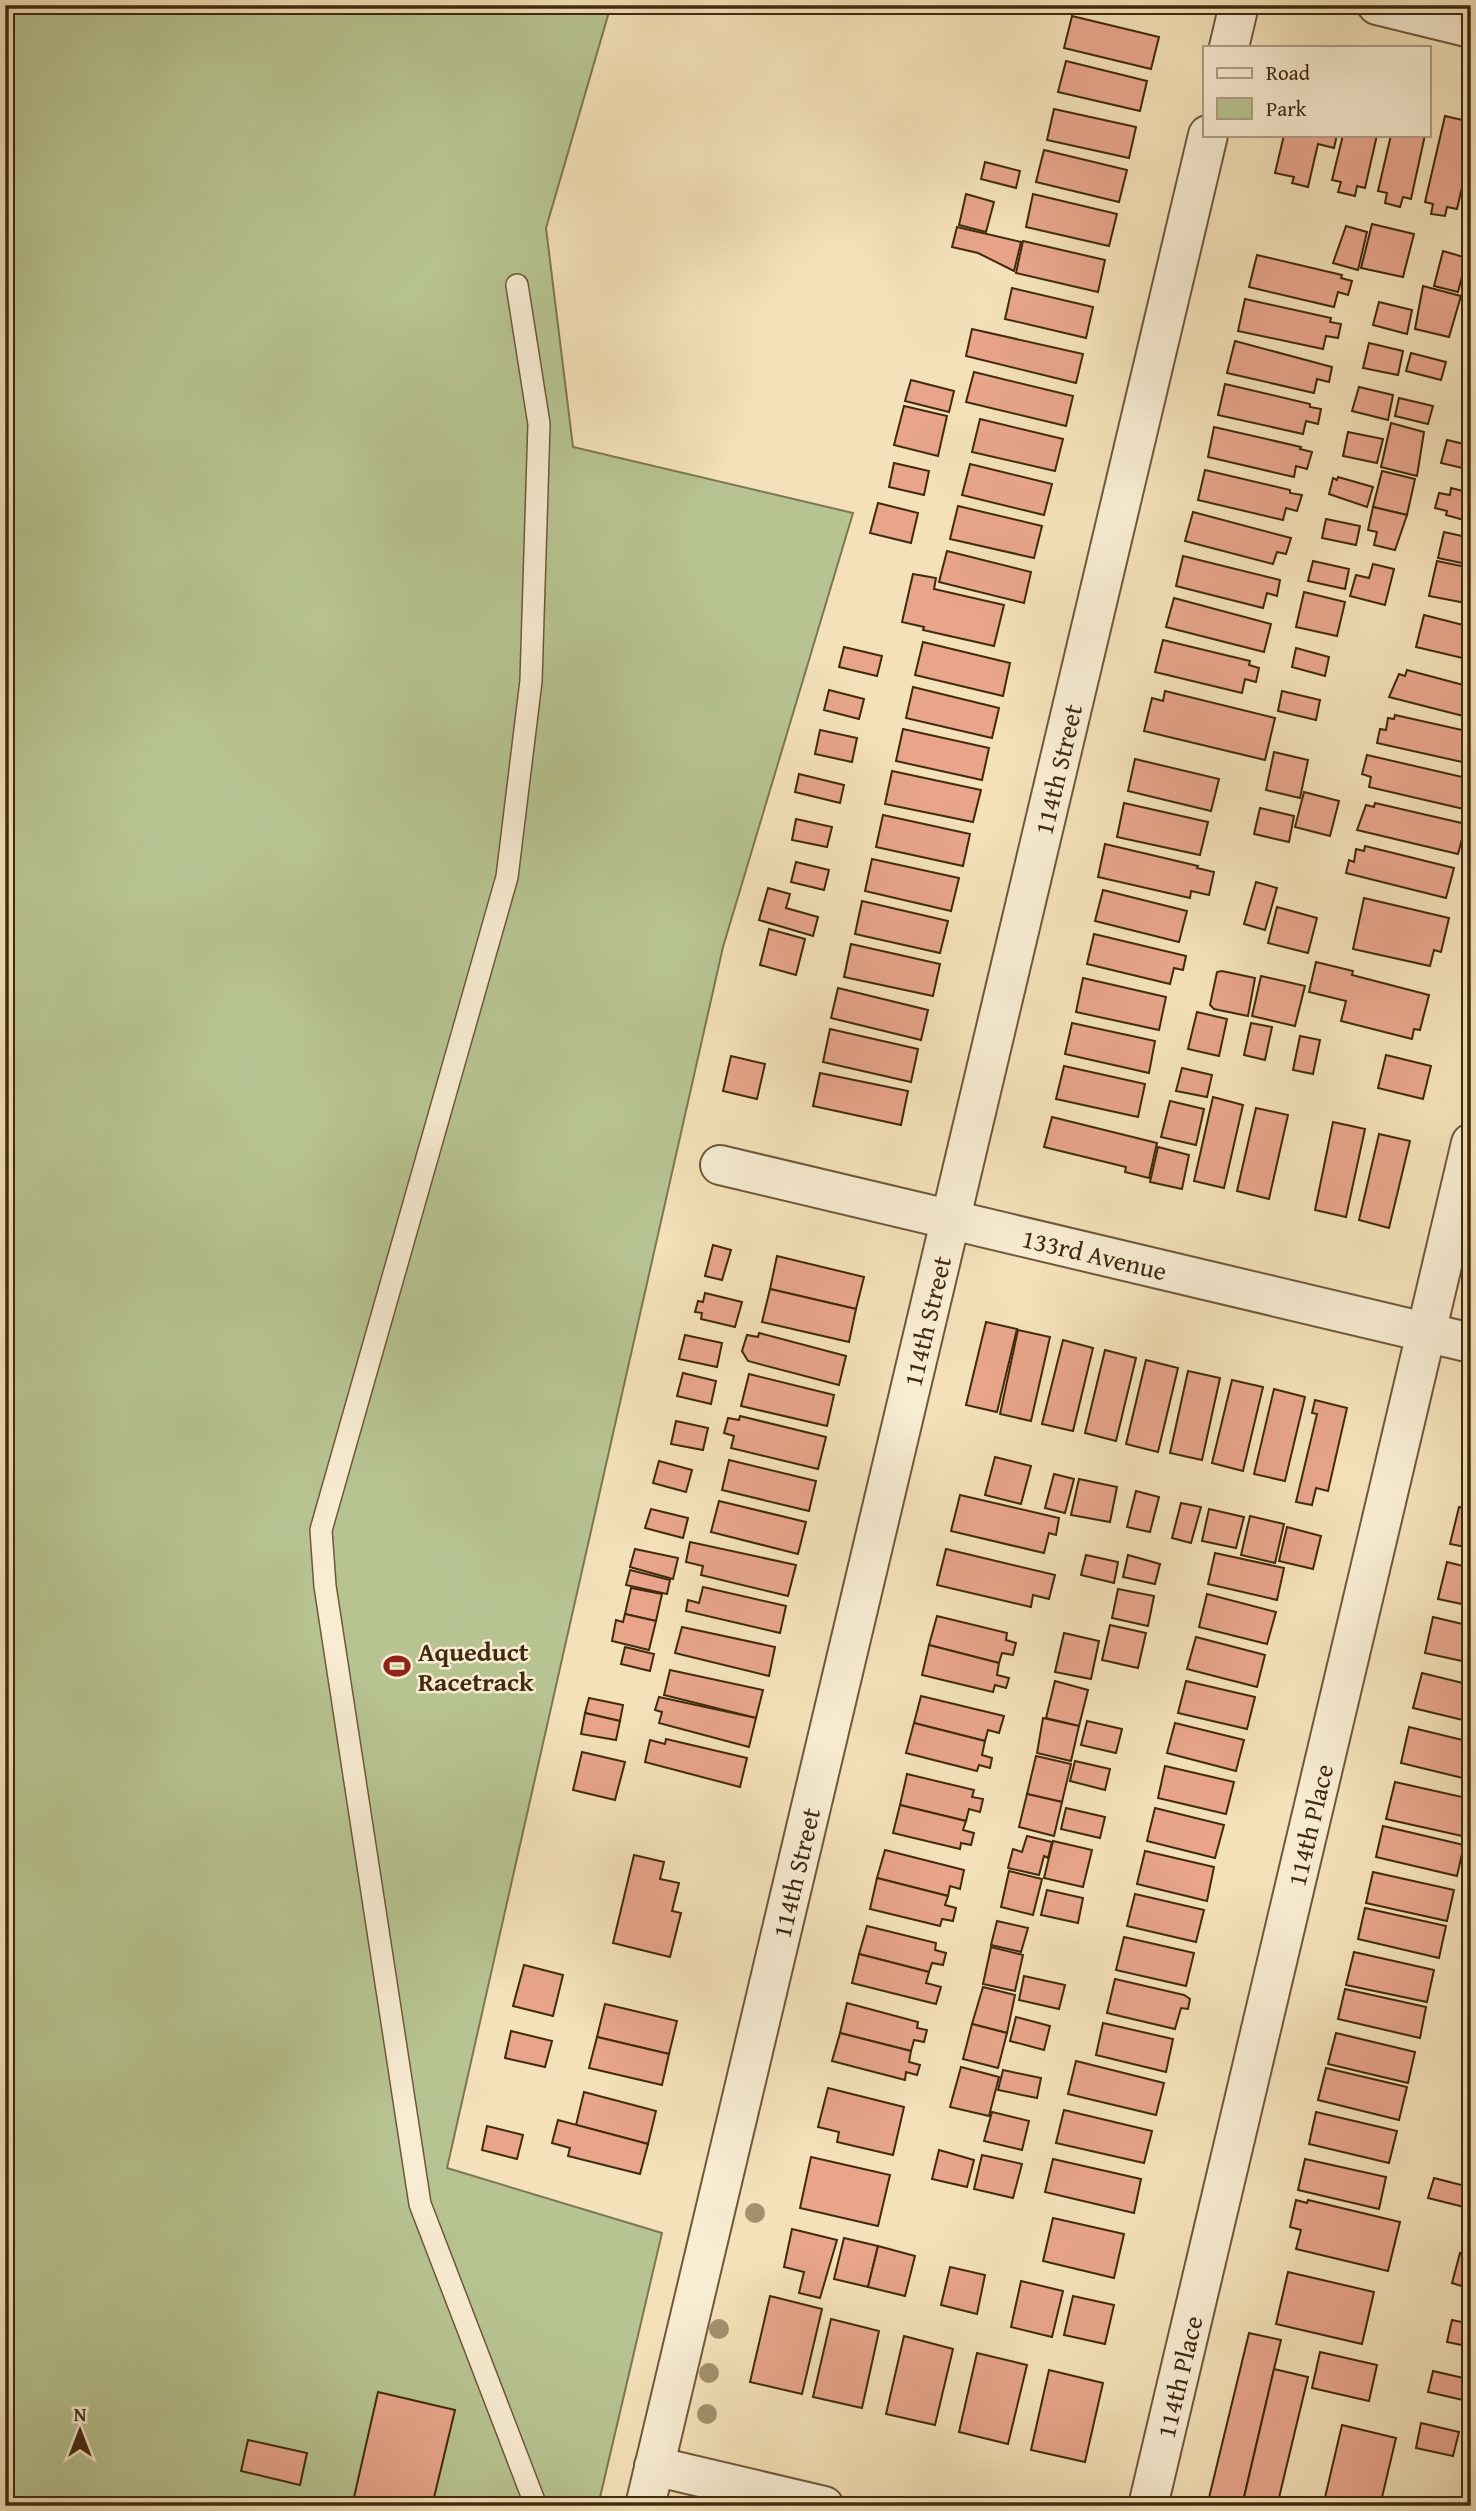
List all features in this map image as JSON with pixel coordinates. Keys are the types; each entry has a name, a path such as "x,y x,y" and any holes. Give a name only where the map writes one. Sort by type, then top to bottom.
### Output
{"street":[{"path":"1229,46 1238,5"},
{"path":"1377,5 1471,27"},
{"name":"114th Street","path":"645,2506 1208,136"},
{"name":"114th Place","path":"1148,2506 1471,1143"},
{"name":"133rd Avenue","path":"720,1165 1471,1343"},
{"path":"654,2466 824,2506"}],"lane":[{"path":"517,285 539,424 531,681 507,877 321,1530 325,1586 420,2204 536,2506"}],"green space":[{"path":"5,5 611,5 546,228 573,447 853,513 723,947 447,2168 662,2233 598,2506 5,2506"}],"building":[{"path":"1072,16 1159,37 1151,69 1064,48"},
{"path":"1066,61 1147,81 1140,111 1058,92"},
{"path":"1054,109 1136,127 1129,158 1047,140"},
{"path":"1445,116 1471,122 1471,148 1457,209 1447,207 1445,216 1431,214 1433,204 1425,202"},
{"path":"1284,136 1337,136 1334,148 1318,144 1308,187 1292,183 1294,177 1275,173"},
{"path":"1343,136 1377,136 1365,188 1357,186 1355,196 1338,192 1341,182 1332,180"},
{"path":"1391,136 1425,136 1411,199 1403,197 1400,207 1385,203 1387,193 1378,191"},
{"path":"1044,150 1127,170 1119,202 1036,182"},
{"path":"985,162 1020,171 1016,188 981,179"},
{"path":"966,194 994,202 986,232 959,225"},
{"path":"1033,194 1117,214 1109,246 1026,227"},
{"path":"1372,224 1414,234 1403,277 1361,268"},
{"path":"1346,226 1367,232 1358,270 1333,263"},
{"path":"957,227 1021,242 1014,271 978,253 952,247"},
{"path":"1023,241 1105,260 1098,292 1016,273"},
{"path":"1443,251 1467,258 1458,292 1434,286"},
{"path":"1257,255 1342,275 1341,278 1352,281 1348,295 1338,292 1334,307 1249,287"},
{"path":"1423,286 1461,296 1449,337 1415,329"},
{"path":"1012,288 1093,307 1086,338 1005,319"},
{"path":"1245,299 1331,318 1330,322 1341,324 1338,338 1326,336 1323,349 1238,331"},
{"path":"1379,302 1412,310 1407,334 1373,325"},
{"path":"972,329 1083,354 1076,383 966,356"},
{"path":"1235,341 1332,367 1329,382 1317,379 1314,393 1227,373"},
{"path":"1369,343 1403,351 1398,375 1363,368"},
{"path":"1411,353 1446,362 1441,380 1406,371"},
{"path":"974,372 1073,396 1066,426 966,402"},
{"path":"911,380 954,391 949,412 905,401"},
{"path":"1225,384 1310,404 1310,407 1321,409 1318,424 1306,421 1303,434 1218,415"},
{"path":"1359,387 1393,395 1388,420 1352,411"},
{"path":"1399,398 1433,406 1428,424 1395,416"},
{"path":"904,406 947,416 938,456 894,445"},
{"path":"980,419 1063,439 1055,471 972,452"},
{"path":"1391,423 1424,432 1417,476 1381,467"},
{"path":"1214,427 1301,447 1300,449 1312,452 1307,469 1296,466 1294,477 1208,457"},
{"path":"1348,432 1383,439 1377,463 1343,456"},
{"path":"1471,439 1471,470 1441,463 1447,440 1469,445"},
{"path":"894,463 929,471 924,495 889,487"},
{"path":"970,464 1052,484 1044,515 962,495"},
{"path":"1205,470 1302,495 1297,511 1286,508 1283,520 1198,500"},
{"path":"1382,471 1415,479 1407,515 1373,507"},
{"path":"1338,477 1373,487 1367,507 1329,494 1333,478 1337,480"},
{"path":"1451,488 1471,493 1471,522 1446,515 1447,511 1435,508 1439,493 1450,495"},
{"path":"878,503 918,513 911,543 870,533"},
{"path":"958,506 1042,526 1034,558 950,539"},
{"path":"1373,507 1407,515 1395,550 1374,545 1377,532 1368,530"},
{"path":"1193,512 1291,538 1286,554 1277,552 1273,564 1185,541"},
{"path":"1326,519 1360,526 1356,545 1322,538"},
{"path":"1444,532 1471,538 1471,565 1438,558"},
{"path":"947,551 1031,572 1024,603 939,582"},
{"path":"1183,556 1280,580 1277,596 1267,593 1263,608 1176,586"},
{"path":"1313,561 1349,569 1345,589 1308,581"},
{"path":"1437,561 1471,568 1471,604 1429,596"},
{"path":"1373,564 1394,569 1385,605 1350,596 1356,575 1369,578"},
{"path":"913,574 936,578 934,589 1004,605 994,646 923,630 924,627 902,622"},
{"path":"1304,592 1345,602 1337,636 1296,627"},
{"path":"1174,598 1271,624 1264,652 1166,627"},
{"path":"1424,615 1471,627 1471,660 1416,647"},
{"path":"1163,640 1250,661 1249,665 1259,668 1256,682 1245,679 1242,693 1155,672"},
{"path":"923,642 1010,663 1003,696 915,675"},
{"path":"844,647 882,656 877,676 839,667"},
{"path":"1296,648 1329,657 1325,676 1292,667"},
{"path":"1407,670 1471,687 1471,718 1389,697 1399,674 1405,676"},
{"path":"913,687 999,708 992,738 906,718"},
{"path":"829,690 864,699 859,719 824,710"},
{"path":"1165,691 1275,718 1265,760 1144,731 1152,698 1163,701"},
{"path":"1282,691 1320,700 1316,720 1278,711"},
{"path":"1395,715 1471,732 1471,764 1377,743 1380,729 1386,730 1388,718 1394,719"},
{"path":"903,729 989,748 982,780 896,761"},
{"path":"820,730 857,738 852,762 815,754"},
{"path":"1274,752 1308,760 1300,798 1266,790"},
{"path":"1367,755 1471,779 1468,810 1369,787 1371,777 1362,774"},
{"path":"1135,759 1219,779 1211,811 1128,791"},
{"path":"892,771 981,790 973,822 885,804"},
{"path":"799,774 844,785 840,803 795,792"},
{"path":"1304,792 1339,801 1330,836 1295,827"},
{"path":"1124,803 1208,822 1200,855 1117,837"},
{"path":"1375,803 1466,824 1458,854 1357,830 1366,805 1374,807"},
{"path":"1260,808 1294,816 1289,842 1254,834"},
{"path":"883,815 970,834 963,866 876,847"},
{"path":"796,819 832,827 827,847 792,840"},
{"path":"1105,844 1214,872 1209,895 1191,891 1190,898 1098,877"},
{"path":"1365,846 1454,868 1446,898 1346,873 1349,860 1354,862 1356,849 1364,851"},
{"path":"872,859 959,878 951,911 865,891"},
{"path":"796,862 829,870 824,890 791,882"},
{"path":"1256,882 1277,888 1265,930 1244,924"},
{"path":"768,888 790,894 786,908 818,917 813,936 759,920"},
{"path":"1103,890 1187,911 1179,942 1095,921"},
{"path":"1364,898 1449,918 1441,952 1434,950 1430,966 1353,949"},
{"path":"862,901 948,921 940,953 855,934"},
{"path":"1277,907 1317,918 1308,953 1268,943"},
{"path":"769,929 805,939 796,975 760,965"},
{"path":"1094,934 1186,956 1183,970 1174,968 1170,984 1087,964"},
{"path":"851,944 940,964 933,996 844,977"},
{"path":"1316,962 1353,971 1352,975 1429,995 1420,1030 1414,1029 1412,1039 1341,1021 1346,1001 1309,992"},
{"path":"1217,972 1255,978 1248,1016 1214,1009 1210,1005"},
{"path":"1261,976 1305,986 1295,1026 1252,1016"},
{"path":"1083,978 1166,997 1159,1030 1076,1012"},
{"path":"838,988 928,1010 921,1040 831,1018"},
{"path":"1197,1012 1227,1019 1219,1056 1188,1049"},
{"path":"1072,1023 1155,1041 1149,1073 1065,1054"},
{"path":"1251,1023 1272,1027 1265,1060 1244,1055"},
{"path":"830,1029 918,1049 911,1082 823,1062"},
{"path":"1300,1036 1320,1040 1313,1074 1293,1070"},
{"path":"1386,1055 1431,1066 1423,1099 1378,1088"},
{"path":"731,1056 765,1064 757,1099 723,1091"},
{"path":"1064,1066 1145,1084 1138,1117 1056,1099"},
{"path":"1182,1068 1212,1075 1207,1097 1176,1091"},
{"path":"820,1073 908,1091 901,1125 813,1106"},
{"path":"1213,1097 1243,1105 1224,1188 1194,1181"},
{"path":"1170,1101 1204,1109 1196,1145 1161,1137"},
{"path":"1256,1108 1288,1115 1269,1199 1237,1191"},
{"path":"1052,1117 1157,1143 1149,1178 1125,1172 1126,1167 1044,1147"},
{"path":"1333,1122 1365,1129 1346,1217 1315,1210"},
{"path":"1379,1134 1410,1141 1389,1228 1359,1220"},
{"path":"1158,1147 1189,1155 1182,1189 1150,1182"},
{"path":"713,1245 731,1250 722,1280 705,1276"},
{"path":"777,1256 864,1277 856,1309 770,1289"},
{"path":"770,1289 856,1309 849,1342 762,1322"},
{"path":"705,1293 742,1302 735,1327 701,1319 702,1313 695,1312 698,1301 703,1302"},
{"path":"986,1322 1017,1329 997,1412 966,1405"},
{"path":"1018,1330 1050,1337 1031,1421 1000,1414"},
{"path":"759,1333 846,1356 839,1385 748,1361 742,1351 747,1335 758,1337"},
{"path":"685,1335 722,1343 717,1367 679,1359"},
{"path":"1063,1340 1093,1348 1073,1431 1042,1424"},
{"path":"1105,1350 1136,1358 1116,1441 1085,1433"},
{"path":"1146,1360 1178,1368 1158,1452 1126,1444"},
{"path":"1188,1371 1220,1378 1202,1460 1170,1453"},
{"path":"683,1373 716,1381 711,1404 677,1396"},
{"path":"749,1374 834,1395 827,1426 741,1406"},
{"path":"1232,1380 1263,1387 1243,1471 1212,1463"},
{"path":"1274,1389 1305,1397 1285,1481 1254,1474"},
{"path":"1315,1400 1347,1408 1328,1491 1316,1488 1312,1505 1296,1502 1317,1414 1312,1413"},
{"path":"740,1416 826,1437 818,1469 731,1448 734,1436 724,1433 728,1418 739,1420"},
{"path":"676,1421 708,1428 703,1450 671,1444"},
{"path":"995,1457 1031,1466 1021,1504 985,1495"},
{"path":"729,1460 816,1481 809,1511 722,1490"},
{"path":"659,1461 692,1470 686,1492 653,1483"},
{"path":"1054,1474 1074,1479 1065,1513 1045,1508"},
{"path":"1079,1479 1117,1487 1110,1522 1071,1515"},
{"path":"1136,1491 1159,1497 1150,1532 1127,1527"},
{"path":"960,1495 1059,1518 1056,1535 1049,1533 1044,1553 951,1531"},
{"path":"719,1501 806,1522 798,1554 711,1532"},
{"path":"1181,1503 1201,1507 1191,1543 1172,1538"},
{"path":"1459,1507 1471,1510 1471,1548 1450,1544"},
{"path":"651,1509 688,1518 683,1538 645,1528"},
{"path":"1209,1509 1244,1517 1236,1548 1202,1541"},
{"path":"1250,1516 1284,1524 1275,1563 1241,1555"},
{"path":"1287,1527 1321,1536 1313,1569 1279,1561"},
{"path":"690,1542 796,1565 788,1596 701,1575 703,1566 686,1562"},
{"path":"635,1549 678,1558 673,1579 630,1567"},
{"path":"946,1549 1055,1575 1049,1599 1033,1595 1031,1607 937,1585"},
{"path":"1215,1553 1284,1568 1277,1600 1208,1584"},
{"path":"1086,1555 1118,1562 1114,1583 1081,1575"},
{"path":"1128,1555 1160,1564 1155,1584 1123,1577"},
{"path":"1447,1562 1471,1568 1471,1606 1438,1599"},
{"path":"630,1570 670,1580 667,1594 626,1585"},
{"path":"703,1587 786,1606 780,1633 686,1611 688,1600 699,1603"},
{"path":"631,1588 662,1594 656,1621 625,1614"},
{"path":"1118,1589 1154,1596 1148,1626 1112,1618"},
{"path":"1207,1594 1276,1612 1267,1644 1199,1627"},
{"path":"625,1614 656,1621 649,1650 612,1641 616,1620 623,1622"},
{"path":"937,1616 1007,1633 1006,1640 1016,1643 1013,1655 1002,1653 999,1663 929,1645"},
{"path":"1433,1617 1471,1626 1471,1663 1425,1653"},
{"path":"1110,1625 1146,1633 1138,1668 1102,1660"},
{"path":"682,1627 775,1647 769,1676 675,1653"},
{"path":"1064,1633 1099,1641 1091,1679 1055,1672"},
{"path":"1196,1637 1265,1655 1257,1687 1187,1669"},
{"path":"929,1645 999,1663 997,1675 1009,1678 1006,1688 995,1685 993,1692 922,1675"},
{"path":"625,1647 654,1654 650,1671 621,1664"},
{"path":"670,1670 763,1690 756,1718 664,1695"},
{"path":"1422,1673 1471,1685 1471,1722 1413,1708"},
{"path":"1055,1681 1088,1690 1079,1726 1046,1718"},
{"path":"1186,1681 1255,1697 1247,1729 1178,1713"},
{"path":"921,1696 1004,1716 999,1733 988,1730 985,1741 914,1723"},
{"path":"659,1697 756,1718 749,1747 659,1723 662,1712 655,1710"},
{"path":"589,1698 623,1705 620,1721 585,1713"},
{"path":"585,1713 620,1721 616,1740 581,1734"},
{"path":"1043,1718 1079,1726 1071,1761 1037,1753"},
{"path":"1087,1721 1122,1729 1116,1753 1081,1745"},
{"path":"914,1723 985,1741 982,1755 992,1758 990,1768 979,1765 977,1771 906,1753"},
{"path":"1175,1723 1244,1740 1236,1771 1167,1753"},
{"path":"1409,1727 1471,1742 1471,1780 1401,1763"},
{"path":"666,1739 747,1758 740,1787 645,1762 650,1740 665,1744"},
{"path":"582,1752 625,1762 615,1800 573,1790"},
{"path":"1036,1756 1071,1764 1062,1802 1027,1794"},
{"path":"1075,1761 1110,1769 1105,1790 1070,1781"},
{"path":"1165,1766 1234,1782 1226,1814 1158,1798"},
{"path":"907,1774 974,1790 972,1797 983,1799 980,1812 969,1809 966,1821 900,1805"},
{"path":"1395,1782 1471,1799 1471,1838 1386,1819"},
{"path":"1027,1794 1062,1802 1054,1836 1019,1827"},
{"path":"900,1805 966,1821 963,1830 974,1833 971,1845 961,1843 960,1849 893,1833"},
{"path":"1066,1808 1105,1817 1100,1838 1061,1829"},
{"path":"1155,1808 1224,1825 1215,1858 1147,1841"},
{"path":"1383,1826 1464,1845 1457,1876 1376,1857"},
{"path":"1027,1836 1052,1842 1048,1858 1044,1856 1039,1875 1008,1868 1013,1849 1022,1852"},
{"path":"1053,1841 1092,1850 1083,1887 1044,1878"},
{"path":"885,1850 964,1870 960,1889 950,1886 948,1896 877,1878"},
{"path":"1145,1851 1214,1867 1207,1901 1137,1884"},
{"path":"634,1855 664,1862 660,1879 679,1883 672,1911 681,1913 670,1957 613,1943"},
{"path":"1009,1871 1042,1879 1033,1915 1001,1907"},
{"path":"1373,1872 1454,1890 1447,1921 1366,1903"},
{"path":"877,1878 948,1896 945,1905 956,1908 953,1921 942,1919 940,1926 870,1909"},
{"path":"1047,1890 1083,1898 1078,1923 1041,1915"},
{"path":"1135,1894 1204,1910 1196,1942 1127,1926"},
{"path":"1365,1908 1446,1926 1439,1958 1358,1939"},
{"path":"997,1921 1028,1928 1021,1952 991,1945"},
{"path":"867,1926 936,1943 935,1950 946,1953 943,1965 932,1963 929,1972 859,1954"},
{"path":"1124,1937 1194,1953 1186,1986 1116,1970"},
{"path":"991,1947 1023,1955 1015,1991 983,1984"},
{"path":"1354,1952 1434,1970 1427,2002 1346,1985"},
{"path":"859,1954 929,1972 926,1983 941,1987 936,2004 852,1983"},
{"path":"524,1965 563,1975 553,2016 513,2006"},
{"path":"1024,1976 1065,1985 1059,2009 1019,2000"},
{"path":"1115,1979 1184,1995 1190,1999 1188,2009 1181,2008 1175,2029 1107,2013"},
{"path":"983,1987 1015,1995 1007,2033 972,2024"},
{"path":"1345,1989 1426,2007 1420,2038 1338,2019"},
{"path":"847,2003 918,2022 917,2028 927,2030 924,2042 914,2040 911,2051 840,2033"},
{"path":"605,2004 677,2021 669,2054 597,2037"},
{"path":"1016,2017 1050,2026 1044,2050 1010,2041"},
{"path":"1103,2023 1173,2039 1166,2072 1096,2055"},
{"path":"972,2024 1007,2033 998,2068 963,2059"},
{"path":"511,2031 552,2041 545,2067 505,2058"},
{"path":"840,2033 911,2051 909,2062 920,2065 917,2075 906,2072 905,2080 832,2061"},
{"path":"1336,2033 1415,2052 1408,2083 1328,2064"},
{"path":"597,2037 669,2054 662,2085 589,2068"},
{"path":"1076,2061 1164,2083 1156,2115 1068,2094"},
{"path":"961,2067 999,2077 989,2116 950,2107"},
{"path":"1326,2068 1407,2087 1399,2120 1318,2100"},
{"path":"1003,2070 1041,2078 1037,2098 998,2090"},
{"path":"828,2088 904,2107 893,2155 837,2142 839,2132 818,2127"},
{"path":"584,2092 656,2111 648,2144 576,2125"},
{"path":"1064,2110 1152,2131 1144,2163 1056,2143"},
{"path":"992,2112 1029,2121 1022,2150 984,2141"},
{"path":"1316,2112 1397,2131 1389,2163 1309,2144"},
{"path":"558,2120 648,2144 640,2174 568,2156 570,2148 552,2143"},
{"path":"487,2126 523,2135 517,2159 482,2150"},
{"path":"939,2150 974,2160 967,2187 932,2179"},
{"path":"982,2155 1022,2164 1013,2198 974,2189"},
{"path":"811,2157 890,2175 878,2226 800,2208"},
{"path":"1053,2159 1141,2179 1134,2213 1045,2192"},
{"path":"1305,2159 1386,2177 1379,2209 1298,2190"},
{"path":"1434,2178 1469,2187 1464,2207 1428,2198"},
{"path":"1296,2200 1307,2203 1308,2200 1400,2222 1388,2271 1296,2249 1301,2230 1290,2227"},
{"path":"1053,2218 1124,2234 1114,2278 1043,2261"},
{"path":"792,2229 837,2240 820,2298 799,2293 804,2272 784,2267"},
{"path":"844,2238 878,2246 868,2287 834,2279"},
{"path":"878,2246 915,2256 905,2296 868,2287"},
{"path":"1460,2253 1471,2256 1471,2289 1452,2283"},
{"path":"950,2267 985,2275 977,2314 941,2305"},
{"path":"1288,2272 1374,2292 1362,2344 1276,2324"},
{"path":"1021,2281 1063,2291 1052,2337 1011,2327"},
{"path":"770,2296 822,2309 802,2394 750,2382"},
{"path":"1073,2296 1114,2305 1105,2344 1064,2335"},
{"path":"831,2319 879,2331 862,2408 813,2397"},
{"path":"1452,2320 1471,2324 1471,2347 1447,2342"},
{"path":"1249,2333 1281,2340 1242,2506 1207,2506"},
{"path":"904,2336 953,2349 935,2425 886,2414"},
{"path":"1320,2352 1377,2365 1369,2401 1312,2388"},
{"path":"977,2353 1027,2365 1008,2444 959,2432"},
{"path":"1274,2369 1308,2377 1277,2506 1242,2506"},
{"path":"1049,2370 1103,2383 1085,2462 1031,2450"},
{"path":"1433,2371 1468,2379 1463,2400 1428,2392"},
{"path":"378,2392 455,2410 432,2506 352,2506"},
{"path":"1421,2423 1459,2432 1453,2456 1416,2448"},
{"path":"1342,2425 1396,2438 1380,2506 1323,2506"},
{"path":"248,2440 307,2453 300,2485 241,2471"}],"place":[{"name":"Aqueduct Racetrack","path":"397,1666"}]}
